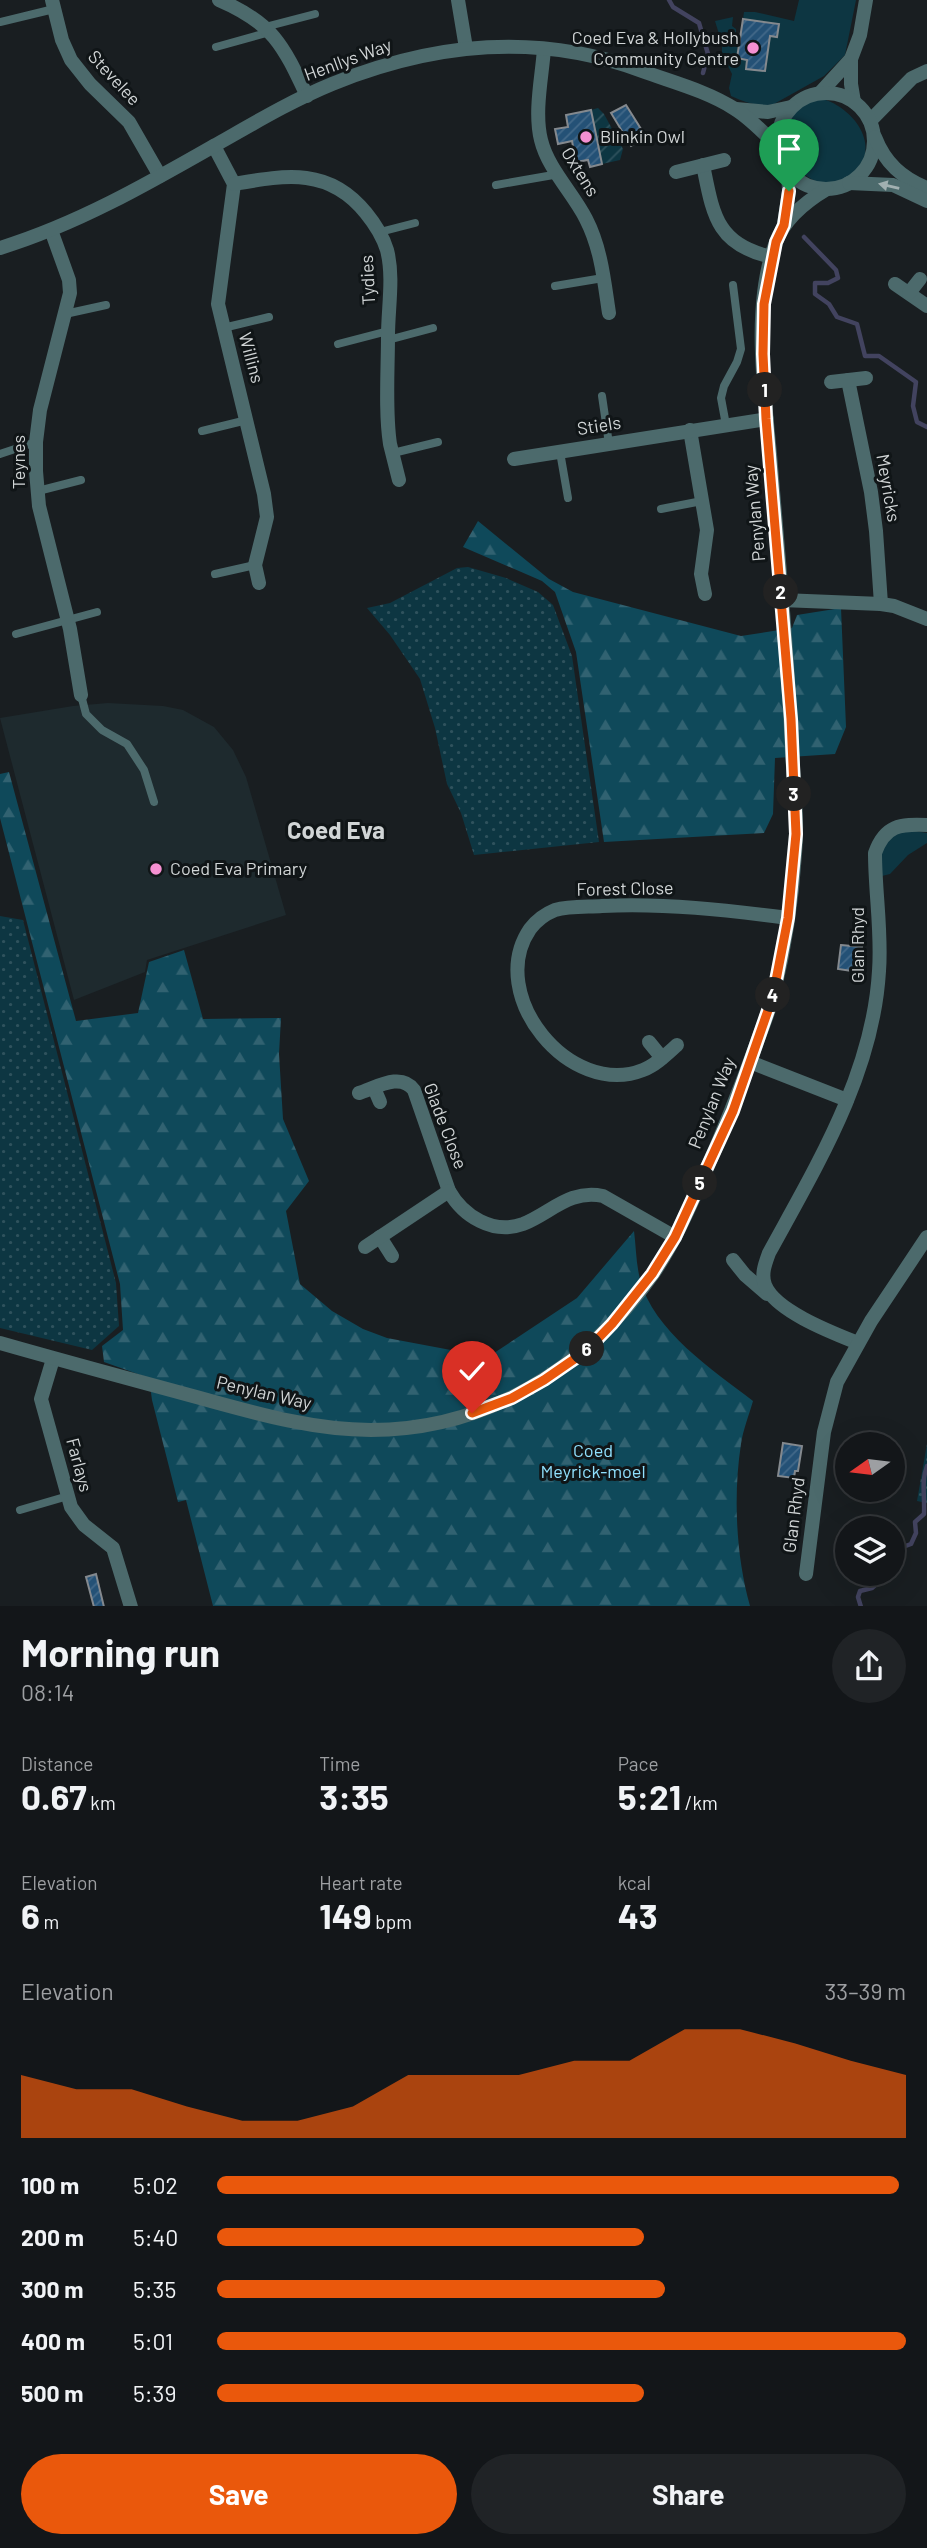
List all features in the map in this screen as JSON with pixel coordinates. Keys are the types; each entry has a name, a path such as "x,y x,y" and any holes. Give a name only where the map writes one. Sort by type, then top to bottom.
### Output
{"street":[{"path":"219,0 243,10 268,29 290,60 307,96"},
{"path":"458,0 466,48"},
{"path":"866,0 860,35 851,59 854,102 872,127 881,152 889,163 899,173 927,188"},
{"name":"Stevelee","path":"53,4 62,40 71,60 90,84 129,122 160,176"},
{"name":"Henllys Way","path":"0,248 51,230 160,176 307,96 371,70 427,53 491,46 575,53 623,64 702,93 734,109"},
{"name":"Oxtens","path":"544,49 538,122 540,138 544,151 587,220 598,244 609,313"},
{"path":"820,93 851,59"},
{"path":"849,183 867,167 874,145 872,127 912,78 927,71"},
{"path":"778,147 780,126 792,107 804,98 820,93 832,93 854,102"},
{"path":"734,109 768,112 792,107"},
{"path":"734,109 778,147 788,170 801,182 827,189 849,183 893,185 927,201"},
{"path":"214,146 234,184"},
{"path":"676,172 724,160"},
{"path":"703,165 715,216 722,230 733,241 749,250 772,257"},
{"name":"Penylan Way","path":"0,1343 270,1417 369,1430 426,1427 512,1398 544,1380 586,1351 612,1324 652,1274 675,1237 733,1111 773,996 788,918 796,834 791,719 763,354 764,304 772,257 784,225 789,191 788,170"},
{"name":"Tydies","path":"234,184 285,176 324,181 358,203 380,232 387,250 390,270 390,441 399,480"},
{"name":"Willins","path":"234,184 218,304 247,420 267,517 255,565 259,583"},
{"name":"Penylan Way","path":"784,225 798,209 827,189"},
{"name":"Teynes","path":"51,230 69,280 70,293 40,410 36,442 38,491 39,506 68,620 81,695"},
{"path":"909,293 920,279"},
{"path":"895,284 927,306"},
{"path":"831,382 866,378"},
{"name":"Meyricks","path":"848,380 871,492 878,544 881,604"},
{"name":"Stiels","path":"514,459 766,419"},
{"path":"690,430 707,530 701,574 705,593"},
{"path":"782,600 881,604 894,606 927,619"},
{"name":"Glan Rhyd","path":"771,1297 764,1283 764,1268 769,1253 819,1163 847,1100 874,1018 879,973 875,853 880,839 889,830 904,825 927,825"},
{"name":"Forest Close","path":"677,1045 653,1066 631,1074 597,1073 562,1055 531,1020 520,988 519,951 533,924 555,910 622,905 687,907 788,918"},
{"path":"649,1042 662,1058"},
{"path":"750,1062 847,1100"},
{"name":"Glade Close","path":"359,1093 402,1081 410,1084 449,1191 475,1220 490,1225 522,1224 568,1198 579,1194 593,1194 603,1196 675,1237"},
{"path":"374,1088 380,1102"},
{"name":"Glade Close","path":"365,1247 449,1191"},
{"path":"380,1237 392,1256"},
{"name":"Glan Rhyd","path":"806,1574 820,1459 830,1402 837,1382 858,1343 927,1237"},
{"path":"733,1260 745,1275 771,1297 812,1322 858,1343"},
{"name":"Farlays","path":"53,1359 41,1399 71,1507 84,1525 113,1548 131,1606"}],"lane":[{"path":"0,22 53,4"},
{"path":"216,47 315,13"},
{"path":"496,186 559,174"},
{"path":"380,232 415,223"},
{"path":"555,286 603,278"},
{"path":"726,425 721,398 741,349 733,285"},
{"path":"65,314 106,305"},
{"path":"223,328 269,317"},
{"path":"338,344 433,328"},
{"path":"602,396 609,443"},
{"path":"202,431 247,420"},
{"path":"0,454 36,442"},
{"path":"393,453 438,442"},
{"path":"560,452 568,498"},
{"path":"38,491 81,480"},
{"path":"661,509 702,501"},
{"path":"215,574 255,565"},
{"path":"16,634 97,612"},
{"path":"81,695 86,715 102,730 127,744 144,770 154,802"},
{"path":"20,1510 68,1496"}],"shaded area":[{"path":"799,0 856,0 845,55 824,76 774,104 757,105 731,96 729,88 732,74 722,54 715,21 733,17 732,26 738,37 737,58 747,60 746,69 764,71 770,36 779,24 743,19 744,12 794,21"},
{"path":"823,99 844,110 860,129 865,140 863,162 855,173 842,182 827,184 801,172 792,160 787,145 786,131 795,112 805,104"},
{"path":"598,108 623,149 620,160 602,164 591,110"},
{"path":"468,567 506,578 538,592 553,605 572,656 599,842 474,855 461,813 447,784 435,728 420,679 390,635 367,608 390,603 457,568"},
{"name":"Coed Eva Primary","path":"108,703 163,706 183,710 214,727 233,750 246,777 286,915 147,960 145,972 74,1000 0,718"},
{"path":"897,832 927,833 927,843 908,855 890,874 882,876 880,850"},
{"path":"0,916 23,920 116,1283 119,1326 92,1350 0,1328"},
{"path":"927,1444 927,1503 917,1501"}],"green space":[{"path":"478,521 549,579 573,592 741,636 792,628 797,615 841,608 846,727 835,754 775,758 773,814 764,833 604,842 576,652 555,592 542,581 463,547"},
{"name":"Coed Meyrick-moel","path":"9,772 76,1021 138,1013 149,962 184,950 203,1019 281,1018 279,1054 283,1119 309,1181 286,1211 300,1284 332,1311 363,1329 387,1338 488,1357 577,1298 634,1231 640,1279 658,1316 686,1348 753,1401 741,1444 737,1505 739,1546 750,1606 213,1606 186,1500 178,1502 149,1378 104,1362 102,1346 123,1330 120,1284 0,818 0,774"}],"building":[{"name":"Coed Eva & Hollybush Community Centre","path":"743,19 779,24 777,37 770,36 765,71 746,69 747,60 737,58"},
{"path":"626,105 646,137 631,146 611,113"},
{"path":"591,110 602,164 590,167 588,160 576,162 572,141 558,144 555,129 568,127 566,115"},
{"path":"841,945 862,947 859,972 838,969"},
{"path":"783,1443 802,1446 798,1471 795,1471 794,1478 778,1476"},
{"path":"96,1574 104,1606 94,1606 86,1577"}],"waterway":[{"path":"669,0 673,7 699,23 708,54 703,73"},
{"path":"804,237 836,270 838,278 828,283 815,283 815,294 829,304 837,317 857,324 865,356 879,356 916,382 913,406 917,422 927,427"},
{"path":"905,1546 911,1544 916,1533 915,1522 924,1514 927,1466"},
{"path":"861,1606 858,1597 860,1591 874,1586"}],"place":[{"name":"Coed Eva & Hollybush Community Centre","path":"753,48"},
{"name":"Blinkin Owl","path":"586,137"},
{"name":"Coed Eva Primary","path":"156,869"}],"district":[{"name":"Coed Eva","path":"336,831"}],"route":[{"path":"472,1413 512,1398 586,1351 612,1324 652,1274 688,1211 733,1111 773,996 788,918 796,834 791,719 763,354 767,278 776,242 784,225 789,191"}]}
